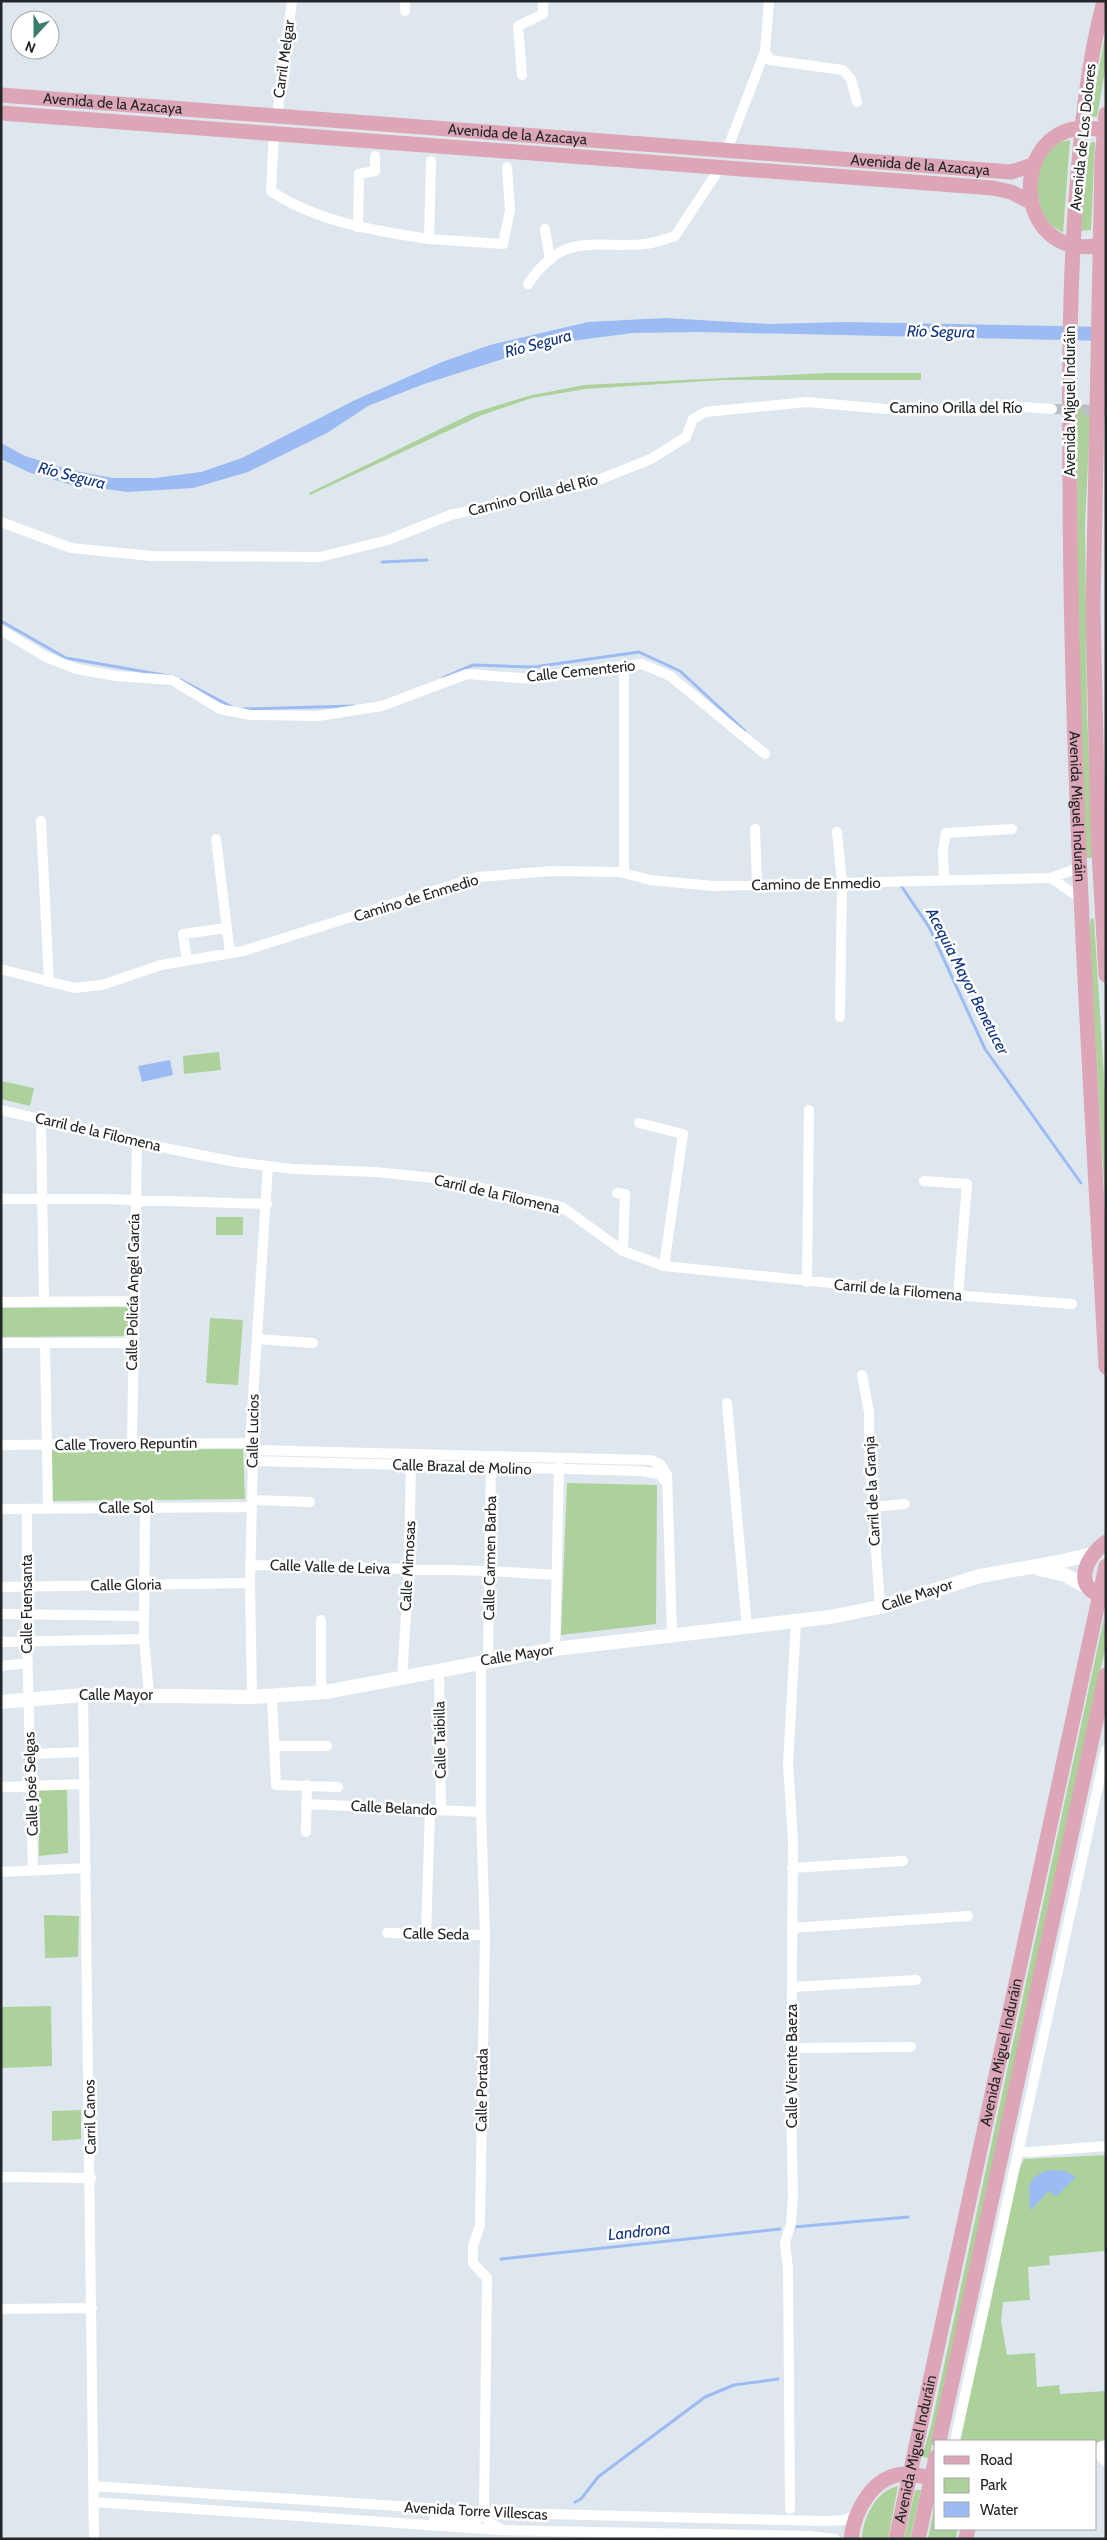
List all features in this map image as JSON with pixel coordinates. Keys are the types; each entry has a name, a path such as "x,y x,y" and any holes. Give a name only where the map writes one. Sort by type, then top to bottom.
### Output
{"main road":[{"name":"Avenida de Los Dolores","path":"1073,244 1082,129 1090,68 1104,1"},
{"name":"Avenida de la Azacaya","path":"1,95 1011,172 1033,165"},
{"name":"Avenida de la Azacaya","path":"1,113 993,188 1011,192 1031,202"},
{"name":"Avenida de Los Dolores","path":"1103,244 1106,114"},
{"path":"1103,244 1073,244 1048,231 1041,223 1031,202 1029,183 1033,165 1050,142 1067,132 1082,129 1105,131"},
{"name":"Avenida Miguel Induráin","path":"1073,244 1070,394 1070,632 1078,868 1106,1367"},
{"name":"Avenida Miguel Induráin","path":"1103,244 1100,265 1093,599 1106,974"},
{"path":"1078,868 1103,864"},
{"path":"1080,898 1104,904"},
{"path":"1098,1594 1084,1573 1086,1563 1092,1554 1106,1542"},
{"name":"Calle Mayor","path":"1,1702 83,1695 149,1694 272,1697 321,1692 555,1649 672,1634 796,1622 880,1607 980,1576 1092,1554"},
{"name":"Avenida Miguel Induráin","path":"896,2539 1098,1594 1106,1566"},
{"name":"Calle Mayor","path":"1028,1568 1059,1573 1098,1594"},
{"name":"Avenida Miguel Induráin","path":"939,2440 1106,1675"},
{"path":"851,2539 857,2513 866,2497 878,2485 892,2476 910,2474 934,2479"},
{"name":"Avenida Miguel Induráin","path":"918,2539 934,2479"}],"street":[{"name":"Carril Melgar","path":"277,116 292,1"},
{"path":"522,75 518,26 544,14 543,1"},
{"path":"726,150 765,51 769,1"},
{"path":"765,51 770,60 843,70 851,78 857,102"},
{"path":"274,134 271,191 280,197 358,227 429,239 503,244 510,210 507,166"},
{"path":"358,227 359,174 375,171 375,156"},
{"path":"429,239 431,161"},
{"path":"528,284 540,267 581,244 646,244 675,236 720,168"},
{"path":"545,229 550,260"},
{"name":"Camino Orilla del Río","path":"1,522 71,548 80,549 151,556 320,557 388,540 450,515 588,484 658,455 686,437 693,419 705,412 807,402 886,409 973,411 1010,406 1052,409"},
{"name":"Calle Cementerio","path":"1,630 46,657 77,669 116,676 172,680 220,709 250,716 318,716 382,706 466,674 533,679 642,664 670,676 765,754"},
{"path":"624,666 624,873"},
{"path":"41,821 49,982"},
{"path":"755,829 757,885"},
{"path":"944,881 943,850 946,832 1012,829"},
{"path":"837,832 842,883 840,1017"},
{"path":"216,839 230,953"},
{"name":"Camino de Enmedio","path":"1,969 74,988 102,985 161,965 230,953 330,925 478,877 552,871 624,873 650,880 713,886 1051,878 1078,868"},
{"path":"1051,878 1080,898"},
{"path":"187,960 183,934 227,928"},
{"name":"Carril de la Filomena","path":"1,1110 236,1162 292,1169 375,1172 434,1178 562,1207 623,1251 664,1266 807,1282 1072,1304"},
{"path":"807,1282 808,1110"},
{"path":"41,1119 44,1302"},
{"path":"639,1123 684,1134 664,1266"},
{"name":"Calle Policía Angel García","path":"132,1444 136,1141"},
{"name":"Calle Lucios","path":"252,1697 250,1565 253,1461 251,1447 268,1166"},
{"path":"924,1181 967,1184 958,1295"},
{"path":"617,1193 625,1194 623,1251"},
{"path":"1,1200 134,1200 267,1204"},
{"path":"1,1302 133,1301"},
{"path":"258,1339 314,1343"},
{"path":"1,1343 133,1343"},
{"path":"45,1343 48,1508"},
{"name":"Carril de la Granja","path":"862,1375 869,1412 872,1506 880,1607"},
{"path":"727,1403 747,1628"},
{"name":"Calle Trovero Repuntín","path":"1,1445 132,1444 651,1460 661,1465 667,1484"},
{"name":"Calle Mimosas","path":"402,1678 409,1569 411,1454"},
{"name":"Calle Carmen Barba","path":"484,1661 492,1456"},
{"path":"555,1649 559,1458"},
{"name":"Calle Brazal de Molino","path":"253,1461 653,1472 659,1474 667,1484"},
{"path":"667,1484 672,1634"},
{"name":"Calle Sol","path":"1,1509 145,1508 310,1502"},
{"path":"872,1506 905,1504"},
{"path":"145,1508 144,1639 149,1694"},
{"name":"Calle Fuensanta","path":"27,1509 29,1699"},
{"name":"Calle Valle de Leiva","path":"250,1565 489,1571 557,1575"},
{"name":"Calle Gloria","path":"1,1587 250,1583"},
{"path":"1,1614 144,1616"},
{"path":"321,1620 321,1692"},
{"name":"Calle Vicente Baeza","path":"790,2509 788,2269 785,2242 791,2224 793,2197 791,2048 792,1868 788,1764 796,1622"},
{"path":"1,1642 144,1639"},
{"name":"Calle Portada","path":"484,1661 481,1812 485,1935 480,2222 473,2246 474,2263 487,2278 484,2512"},
{"path":"1,1666 28,1663"},
{"name":"Calle Taibilla","path":"426,1934 436,1810 439,1669"},
{"name":"Carril Canos","path":"83,1695 91,2178 94,2539"},
{"path":"272,1697 276,1785 338,1787"},
{"name":"Calle José Selgas","path":"29,1699 33,1870"},
{"path":"274,1746 327,1746"},
{"path":"955,2440 1106,1750"},
{"path":"30,1754 84,1752"},
{"path":"1,1787 85,1784"},
{"path":"306,1832 307,1785"},
{"name":"Calle Belando","path":"306,1804 481,1812"},
{"path":"792,1868 903,1861"},
{"path":"1,1872 86,1868"},
{"path":"792,1928 968,1916"},
{"name":"Calle Seda","path":"387,1933 485,1935"},
{"path":"792,1987 916,1980"},
{"path":"791,2048 911,2047"},
{"path":"1018,2151 1030,2152 1106,2146"},
{"path":"1,2177 91,2178"},
{"path":"1,2309 92,2308"},
{"path":"1101,2447 1100,2456 1106,2464"},
{"name":"Avenida Torre Villescas","path":"93,2486 484,2512 827,2521 845,2520 857,2513"},
{"name":"Avenida Torre Villescas","path":"93,2502 503,2530 835,2539"},
{"path":"395,2523 427,2519 477,2520 484,2512 489,2522 503,2530"}],"green space":[{"path":"1106,30 1106,65 1097,117 1090,117"},
{"path":"1070,140 1063,233 1043,217 1035,182 1037,172 1050,150 1060,142"},
{"path":"1095,142 1091,230 1081,231 1089,143"},
{"path":"827,373 921,373 921,380 722,380 585,389 532,398 482,415 310,495 309,493 473,413 528,396 584,385"},
{"path":"1077,405 1091,405 1085,523 1087,711 1093,858 1085,858 1078,621"},
{"path":"1091,918 1094,919 1106,1108 1106,1220 1089,931"},
{"path":"219,1052 221,1070 184,1074 183,1056"},
{"path":"1,1081 34,1088 30,1106 1,1099"},
{"path":"216,1217 243,1217 243,1235 216,1235"},
{"path":"129,1307 128,1336 1,1337 1,1308"},
{"path":"210,1318 243,1320 238,1385 206,1383"},
{"path":"243,1449 245,1499 50,1501 49,1450"},
{"path":"567,1483 657,1485 656,1624 561,1635"},
{"path":"1104,1618 1106,1645 929,2459 922,2456 931,2426"},
{"path":"39,1789 67,1789 68,1853 39,1856"},
{"path":"44,1915 79,1916 78,1957 45,1958"},
{"path":"51,2006 52,2066 1,2068 1,2007"},
{"path":"81,2110 81,2139 52,2141 52,2111"},
{"path":"1106,2155 1106,2251 1049,2256 1050,2265 1028,2267 1030,2300 1003,2302 1001,2321 1007,2355 1035,2353 1037,2387 1059,2385 1060,2394 1106,2391 1106,2439 1097,2443 1097,2440 960,2440 1019,2170 1024,2159"},
{"path":"898,2486 888,2539 862,2539 865,2522 872,2506 883,2493"},
{"path":"915,2490 921,2490 910,2539 904,2539"},
{"path":"934,2508 934,2530 957,2530 956,2539 928,2539"}],"water":[{"name":"Río Segura","path":"665,318 768,324 847,322 1106,327 1106,341 700,332 633,333 571,341 506,358 424,384 368,406 327,433 248,472 193,488 128,492 72,485 28,472 1,459 1,443 25,456 70,470 113,478 155,478 201,472 242,458 355,400 442,362 490,345 588,322"},
{"path":"170,1060 173,1075 142,1082 138,1066"},
{"path":"1050,2170 1065,2171 1076,2177 1056,2197 1049,2191 1030,2211 1030,2184 1036,2176"}],"waterway":[{"path":"382,562 427,560"},
{"name":"Acequia Mayor Benetucer","path":"1,621 66,658 175,677"},
{"name":"Acequia Mayor Benetucer","path":"443,678 473,665 534,667 639,652 680,671 745,731"},
{"name":"Acequia Mayor Benetucer","path":"181,680 232,707"},
{"name":"Acequia Mayor Benetucer","path":"243,709 354,706"},
{"name":"Acequia Mayor Benetucer","path":"902,887 929,927 985,1049 1081,1183"},
{"name":"Landrona","path":"793,2230 794,2227 908,2217"},
{"name":"Landrona","path":"501,2259 780,2229"},
{"name":"Landrona","path":"575,2502 581,2499 598,2477 705,2397 734,2385 778,2379"}],"tunnel":[{"path":"1052,409 1106,410"}]}
